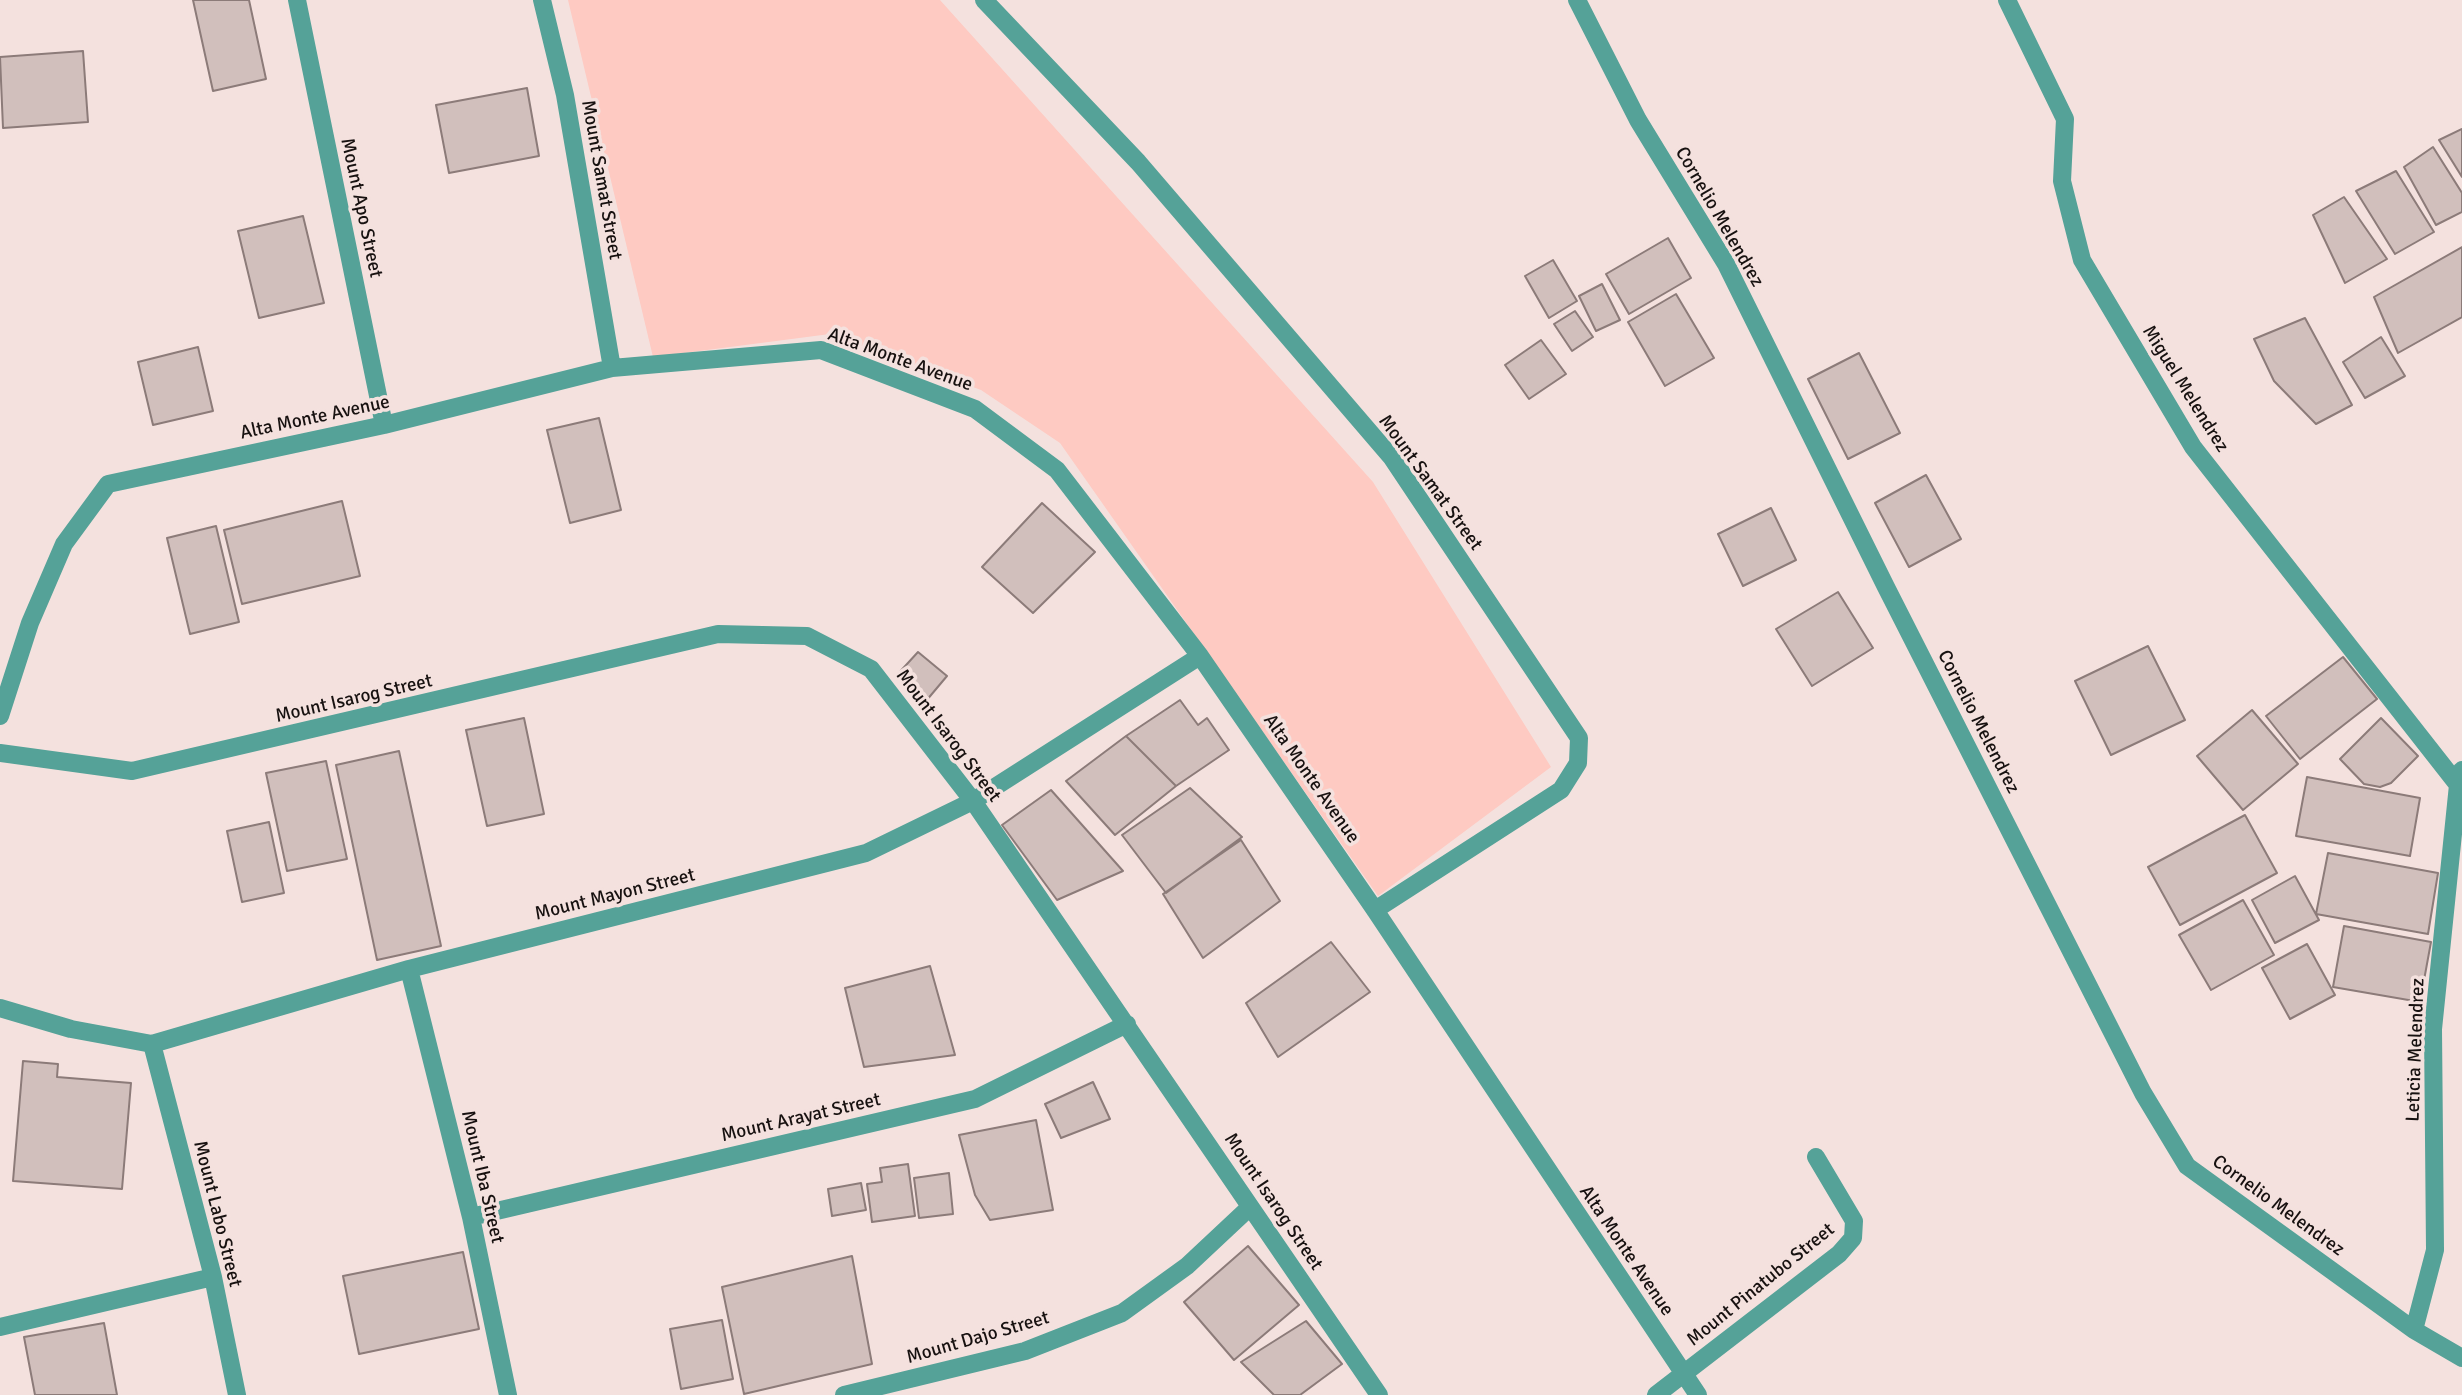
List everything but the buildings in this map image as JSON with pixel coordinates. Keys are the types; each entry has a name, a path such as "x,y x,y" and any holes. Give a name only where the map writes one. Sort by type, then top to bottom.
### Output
{"street":[{"name":"Mount Apo Street","path":"297,0 384,425"},
{"name":"Mount Samat Street","path":"542,0 565,95 612,368"},
{"name":"Mount Samat Street","path":"984,0 1138,162 1392,458 1578,738 1578,763 1561,790 1375,910"},
{"name":"Cornelio Melendrez","path":"1577,0 1638,120 1726,264 2143,1093 2187,1166 2414,1330 2462,1358"},
{"name":"Miguel Melendrez","path":"2007,0 2065,119 2062,181 2082,260 2193,447 2460,777"},
{"name":"Alta Monte Avenue","path":"0,716 30,623 64,544 108,484 384,425 612,368 821,350 975,409 1057,470 1200,656 1375,910 1698,1395"},
{"name":"Mount Isarog Street","path":"0,753 132,771 718,634 807,636 871,669 973,801 1379,1395"},
{"name":"Mount Mayon Street","path":"0,1008 71,1028 152,1044 409,969 866,853 973,801 1200,656"},
{"name":"Leticia Melendrez","path":"2414,1330 2435,1250 2433,1029 2460,777"},
{"name":"Mount Iba Street","path":"409,969 471,1217 509,1395"},
{"name":"Mount Arayat Street","path":"471,1217 975,1099 1127,1024"},
{"name":"Mount Labo Street","path":"152,1044 213,1277 237,1395"},
{"name":"Mount Pinatubo Street","path":"1656,1395 1839,1254 1853,1238 1854,1221 1816,1157"},
{"name":"Mount Dajo Street","path":"844,1395 1025,1351 1122,1313 1188,1266 1250,1208"},
{"path":"0,1327 213,1277"}],"shaded area":[{"path":"568,0 940,0 1373,482 1551,767 1378,896 1060,443 981,390 830,334 653,357"}]}
